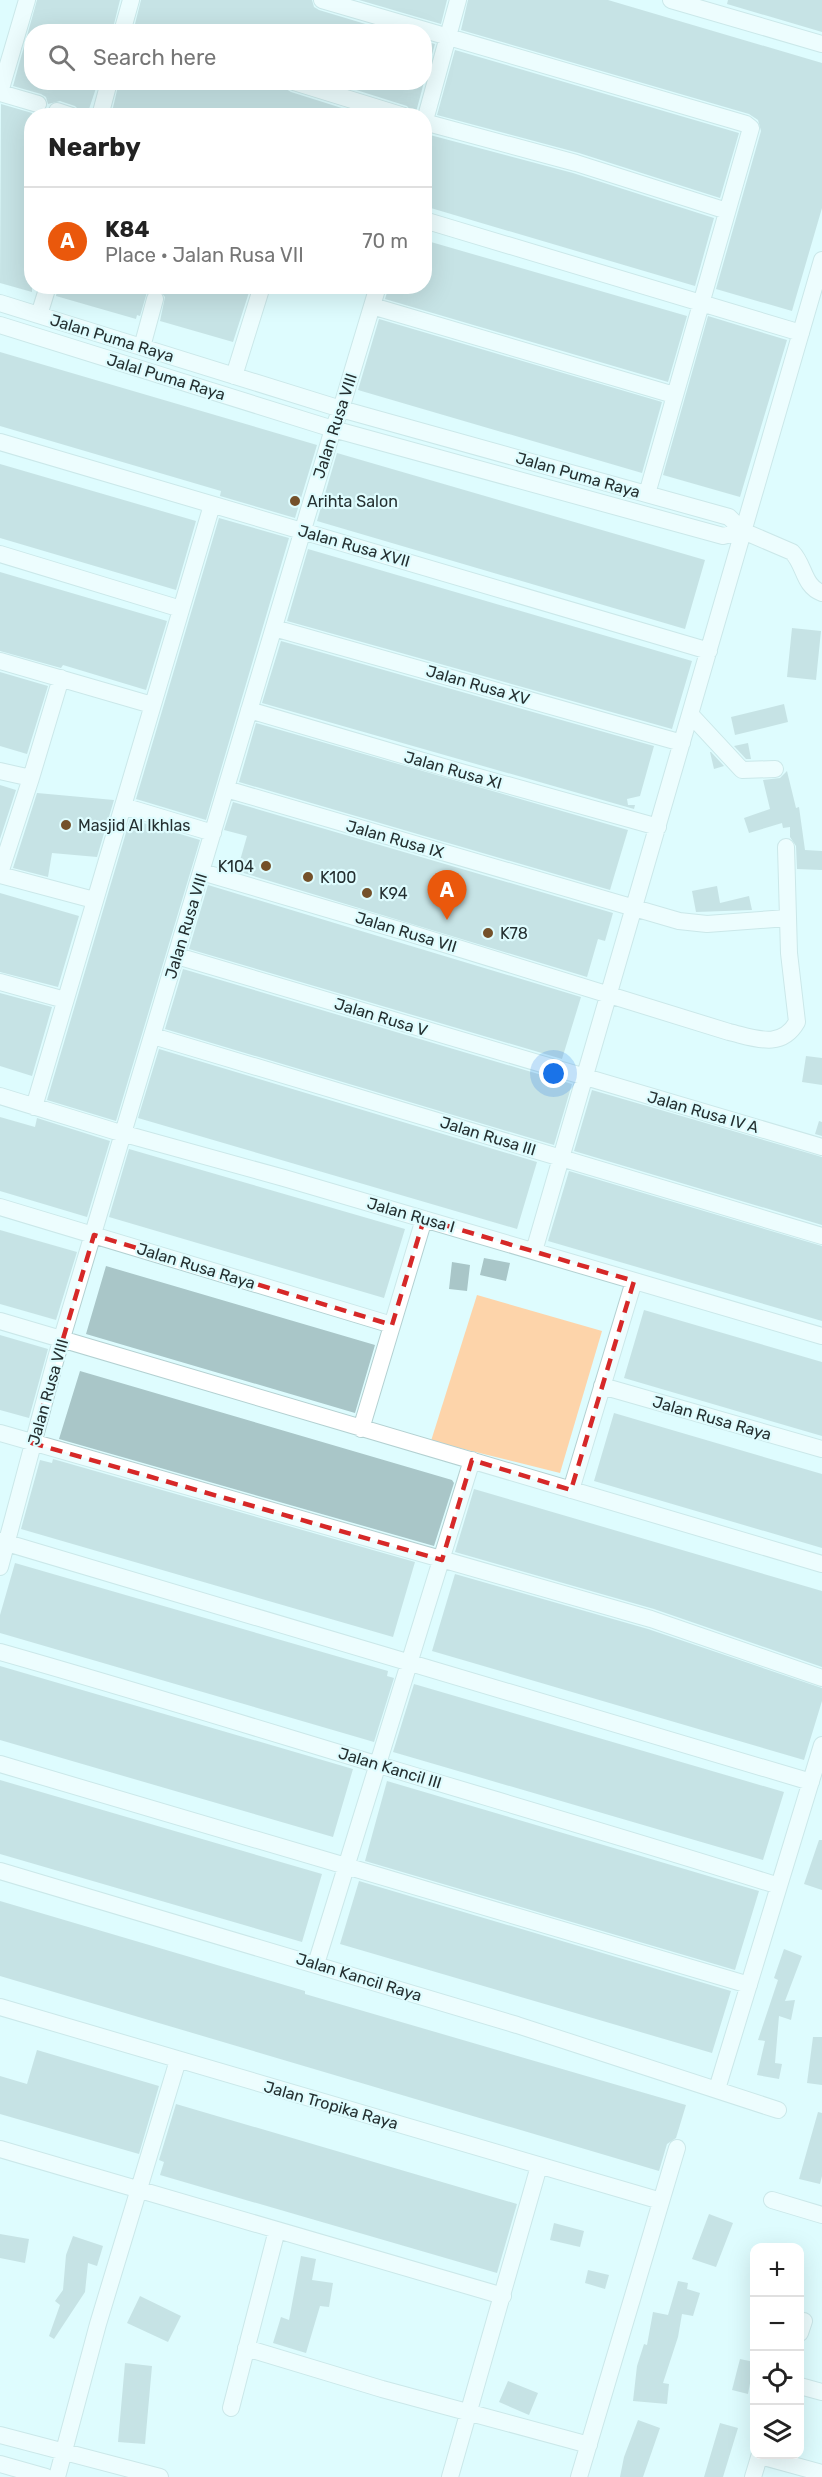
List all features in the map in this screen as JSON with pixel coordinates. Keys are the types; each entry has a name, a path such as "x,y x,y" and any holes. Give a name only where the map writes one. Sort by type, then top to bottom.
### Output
{"street":[{"path":"27,0 0,93 38,104"},
{"path":"125,24 131,0"},
{"path":"322,0 406,24"},
{"path":"429,108 458,0"},
{"path":"671,0 822,44"},
{"path":"432,31 749,126 751,133 647,494"},
{"path":"102,108 107,90"},
{"path":"320,90 378,108"},
{"path":"432,124 576,163 727,211"},
{"path":"432,222 801,333"},
{"path":"534,1251 822,260"},
{"path":"39,315 46,294"},
{"path":"142,347 157,294"},
{"path":"234,376 260,294"},
{"name":"Jalan Rusa VIII","path":"0,1567 4,1542 32,1443 333,429 376,294"},
{"name":"Jalan Puma Raya","path":"0,303 341,409 729,517 743,531"},
{"path":"372,306 674,395"},
{"name":"Jalal Puma Raya","path":"0,325 333,429"},
{"name":"Jalan Puma Raya","path":"333,429 723,536 743,531"},
{"name":"Jalan Rusa XVII","path":"0,442 709,651"},
{"path":"34,1107 212,505"},
{"path":"743,531 792,552 798,558 809,584 815,590 822,592"},
{"path":"0,554 181,609"},
{"name":"Jalan Rusa XV","path":"274,628 682,744"},
{"path":"0,661 152,705"},
{"path":"61,678 0,874 94,900"},
{"name":"Jalan Rusa XI","path":"249,710 450,769 658,826"},
{"path":"690,714 742,770 775,769"},
{"path":"0,771 31,778"},
{"name":"Jalan Rusa IX","path":"226,789 633,910 694,924 787,918"},
{"path":"123,806 213,833"},
{"path":"786,847 787,918"},
{"name":"Jalan Rusa VII","path":"202,872 729,1032 770,1042 780,1040 792,1032 797,1022 787,918"},
{"name":"Jalan Rusa V","path":"177,956 585,1078"},
{"path":"0,982 64,1000"},
{"name":"Jalan Rusa III","path":"153,1036 822,1236"},
{"name":"Jalan Rusa IV A","path":"585,1078 822,1147"},
{"name":"Jalan Rusa I","path":"0,1096 822,1336"},
{"name":"Jalan Rusa Raya","path":"0,1208 392,1325"},
{"path":"361,1429 424,1219"},
{"path":"571,1490 634,1281"},
{"path":"0,1321 822,1563"},
{"name":"Jalan Rusa Raya","path":"602,1386 822,1449"},
{"path":"0,1433 651,1619 822,1678"},
{"path":"316,1964 348,1867 472,1460"},
{"path":"4,1542 811,1782"},
{"name":"Jalan Kancil III","path":"0,1652 583,1824 779,1886"},
{"path":"717,2089 822,1745"},
{"path":"0,1764 749,1985"},
{"name":"Jalan Kancil Raya","path":"0,1871 316,1964 778,2110"},
{"name":"Jalan Tropika Raya","path":"0,2007 661,2201"},
{"path":"57,2477 98,2324 178,2060"},
{"path":"0,2148 503,2296"},
{"path":"579,2477 677,2148"},
{"path":"450,2477 539,2166"},
{"path":"772,2200 822,2215"},
{"path":"231,2408 277,2230"},
{"path":"246,2348 382,2390 589,2445"},
{"path":"804,2387 822,2392"},
{"path":"0,2435 160,2477"},
{"path":"753,2477 759,2459"},
{"path":"774,2459 822,2473"},
{"path":"0,2464 46,2477"}],"highlighted area":[{"path":"424,1219 634,1281 571,1490 472,1460 442,1560 32,1443 94,1235 392,1325"}],"shaded area":[{"path":"477,1295 602,1331 560,1473 431,1441"}],"building":[{"path":"37,0 120,0 114,24 30,24"},
{"path":"141,0 312,0 314,7 319,10 365,24 135,24"},
{"path":"359,0 447,0 441,24"},
{"path":"468,0 608,0 822,63 822,208 792,311 716,289 761,131 758,120 749,114 461,30"},
{"path":"728,0 822,0 822,32 727,4"},
{"path":"24,47 24,89 13,86"},
{"path":"455,50 739,133 720,198 579,153 437,115"},
{"path":"27,90 95,90 89,108 77,108 60,101 48,104 46,97"},
{"path":"117,90 288,90 342,108 113,108"},
{"path":"356,90 422,90 417,108"},
{"path":"1,104 24,111 24,290 0,283"},
{"path":"432,136 573,173 714,218 695,286 432,208"},
{"path":"432,242 687,316 668,382 385,299 387,294 432,294"},
{"path":"56,294 146,294 140,316 137,315 136,319 56,296"},
{"path":"162,294 248,294 233,342 160,321 165,297"},
{"path":"708,316 787,340 740,497 663,475"},
{"path":"379,319 662,402 642,473 358,390"},
{"path":"0,352 317,445 295,518 220,496 221,491 0,426"},
{"path":"337,453 705,560 685,629 317,521"},
{"path":"0,464 196,521 176,590 0,538"},
{"path":"219,518 289,538 206,820 136,799"},
{"path":"308,549 692,661 672,729 287,621"},
{"path":"0,572 167,621 146,690 63,665 61,668 0,651"},
{"path":"792,628 821,631 816,680 787,677"},
{"path":"281,641 654,746 640,796 627,799 628,805 635,805 634,809 262,703"},
{"path":"0,672 48,686 27,754 0,746"},
{"path":"784,704 788,722 735,735 731,717"},
{"path":"256,723 628,830 610,890 239,782"},
{"path":"748,743 751,759 746,759 734,746"},
{"path":"711,752 724,766 714,769"},
{"path":"787,771 796,808 799,807 805,850 822,851 822,870 797,869 796,846 790,837 790,827 783,828 782,823 749,833 744,818 770,809 763,780 780,778"},
{"path":"0,785 16,790 0,839"},
{"name":"Masjid Al Ikhlas","path":"37,793 114,800 97,857 52,853 48,877 13,868"},
{"path":"233,802 613,913 605,941 598,939 587,977 237,871 247,836 224,830"},
{"path":"130,819 200,840 116,1121 47,1100"},
{"path":"208,885 581,997 562,1059 189,949"},
{"path":"717,886 720,903 749,896 752,910 696,912 692,891"},
{"path":"0,893 79,916 58,987 0,972"},
{"path":"183,969 572,1084 554,1145 165,1029"},
{"path":"0,993 52,1007 32,1076 0,1066"},
{"path":"159,1049 537,1162 517,1229 138,1118"},
{"path":"806,1056 822,1058 822,1085 802,1082"},
{"path":"592,1090 822,1157 822,1225 574,1151"},
{"path":"0,1117 35,1127 37,1118 110,1141 87,1217 0,1191"},
{"path":"819,1121 822,1122 822,1136 815,1134"},
{"path":"129,1149 405,1229 384,1298 109,1217"},
{"path":"569,1171 822,1246 822,1321 548,1241"},
{"path":"0,1230 77,1252 56,1320 0,1304"},
{"path":"484,1258 510,1263 506,1281 480,1275"},
{"path":"452,1262 470,1265 467,1291 449,1289"},
{"path":"106,1266 375,1345 355,1413 86,1334"},
{"path":"644,1310 822,1362 822,1436 624,1378"},
{"path":"0,1335 48,1349 29,1418 0,1410"},
{"path":"80,1371 452,1480 454,1483 434,1546 59,1439"},
{"path":"614,1413 822,1474 822,1548 594,1481"},
{"path":"53,1459 415,1562 393,1637 21,1529 40,1460 52,1463"},
{"path":"474,1489 822,1591 822,1667 654,1609 455,1552"},
{"path":"15,1563 388,1671 387,1676 394,1678 374,1742 0,1633 0,1615"},
{"path":"455,1574 648,1629 822,1688 822,1701 804,1760 432,1651"},
{"path":"0,1666 353,1769 333,1837 0,1740"},
{"path":"414,1684 784,1792 763,1860 393,1752"},
{"path":"0,1780 322,1874 302,1942 0,1854"},
{"path":"387,1781 759,1891 735,1970 365,1861"},
{"path":"819,1840 822,1840 822,1890 804,1884"},
{"path":"359,1881 731,1991 712,2053 340,1944"},
{"path":"0,1901 305,1991 305,1994 686,2105 676,2138 667,2144 659,2171 0,1976"},
{"path":"784,1949 802,1956 785,2001 795,2000 791,2020 779,2016 775,2063 782,2064 779,2079 757,2075 765,2041 758,2040 778,1980 774,1978"},
{"path":"813,2037 822,2037 822,2085 807,2083"},
{"path":"37,2050 159,2086 139,2154 0,2114 0,2076 27,2084"},
{"path":"176,2104 517,2204 497,2273 160,2175 164,2162 159,2160"},
{"path":"818,2112 822,2113 820,2184 799,2179"},
{"path":"709,2214 733,2223 716,2267 692,2259"},
{"path":"554,2223 584,2231 580,2247 550,2240"},
{"path":"0,2234 29,2239 25,2263 0,2258"},
{"path":"73,2236 103,2246 97,2266 88,2263 85,2292 54,2339 49,2336 60,2305 55,2301 63,2290 66,2255"},
{"path":"301,2256 316,2259 312,2280 333,2283 329,2307 320,2306 306,2353 273,2343 281,2317 289,2320"},
{"path":"588,2270 609,2275 605,2289 585,2283"},
{"path":"678,2281 688,2283 687,2289 700,2293 693,2316 682,2314 678,2337 663,2383 669,2384 667,2404 633,2401 637,2366 644,2344 647,2345 653,2312 668,2315"},
{"path":"140,2296 181,2316 168,2342 127,2323"},
{"path":"740,2359 750,2361 748,2394 732,2390"},
{"path":"125,2363 152,2366 145,2444 118,2442"},
{"path":"508,2381 538,2393 529,2415 499,2402"},
{"path":"638,2420 660,2428 643,2477 620,2477 624,2457"},
{"path":"720,2423 738,2428 723,2477 704,2477"}],"place":[{"name":"Arihta Salon","path":"295,501"},
{"name":"Masjid Al Ikhlas","path":"66,825"},
{"name":"K104","path":"266,866"},
{"name":"K100","path":"308,877"},
{"name":"K94","path":"367,893"},
{"name":"K84","path":"447,920"},
{"name":"K78","path":"488,933"}]}
